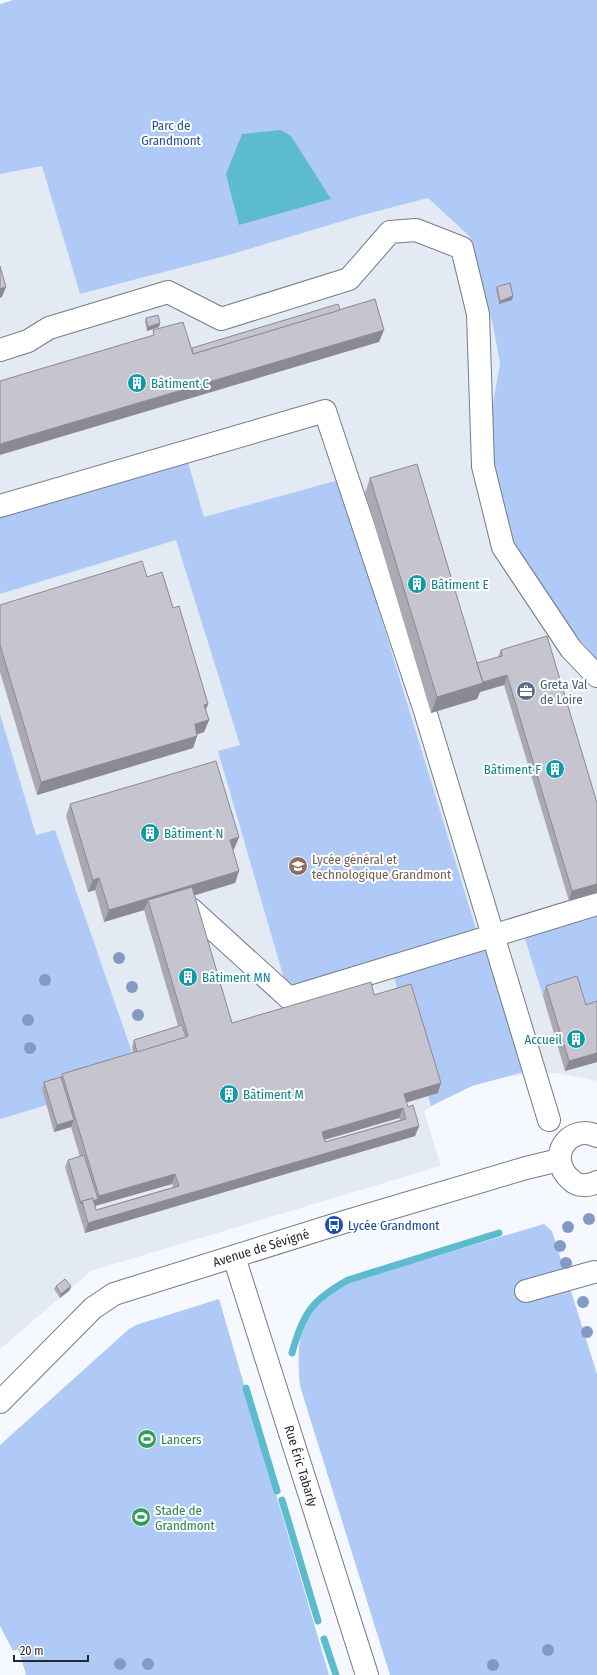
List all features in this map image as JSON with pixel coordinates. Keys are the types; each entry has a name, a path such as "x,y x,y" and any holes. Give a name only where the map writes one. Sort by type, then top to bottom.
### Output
{"street":[{"path":"0,350 28,341 49,328 168,292 221,319 349,279 390,232 416,230 462,248 478,314 483,466 502,547 571,650 597,676"},
{"path":"0,506 325,411 425,711 549,1120"},
{"path":"191,909 289,998 597,904"},
{"path":"597,1136 585,1133 577,1134 570,1138 564,1144 559,1160 564,1174 573,1182 586,1186 597,1182"},
{"name":"Avenue de Sévigné","path":"0,1402 94,1308 114,1294 334,1225 526,1168 559,1160"},
{"name":"Rue Éric Tabarly","path":"234,1257 367,1675"},
{"path":"526,1291 594,1272"}],"shaded area":[{"path":"281,130 291,136 331,199 239,225 226,174 242,134"},
{"name":"Lycée général et technologique Grandmont","path":"42,165 80,294 229,255 363,215 428,198 470,237 493,326 500,363 493,403 491,428 511,537 566,625 597,659 597,1081 555,1073 534,1073 493,1079 472,1086 446,1098 424,1111 441,1166 91,1271 0,1349 0,174"}],"green space":[{"name":"Parc de Grandmont","path":"13,0 597,0 597,659 566,625 511,537 492,458 493,403 500,363 493,326 470,237 428,198 363,215 229,255 80,294 42,166 0,174 0,4"},
{"path":"187,459 204,517 339,480 477,932 287,989 218,751 240,745 176,540 0,594 0,516"},
{"path":"0,714 36,835 55,830 135,1061 47,1105 0,1119"},
{"path":"597,914 597,1017 582,1014 574,986 543,996 524,936"},
{"path":"486,945 527,1071 472,1086 431,1106 393,974"},
{"path":"544,1224 552,1231 597,1374 597,1675 390,1675 300,1386 299,1351 305,1325 311,1313 320,1303 349,1282"},
{"name":"Lancers","path":"219,1299 329,1675 25,1675 26,1674 18,1649 13,1651 0,1626 0,1445 129,1329 136,1325"}],"building":[{"path":"0,266 6,287 0,289"},
{"path":"510,283 513,296 500,301 497,287"},
{"name":"Bâtiment C","path":"375,299 384,330 0,444 0,381 154,335 153,330 183,322 193,354"},
{"path":"338,304 340,310 193,354 192,348"},
{"path":"158,315 160,323 148,327 146,318"},
{"name":"Bâtiment E","path":"417,464 483,683 437,697 370,478"},
{"path":"142,561 147,577 162,572 173,608 179,606 208,704 204,705 209,720 195,724 197,736 41,782 0,645 0,605"},
{"name":"Bâtiment F","path":"547,636 597,803 597,884 572,891 507,675 483,682 477,663 502,656 501,650"},
{"name":"Bâtiment N","path":"216,761 239,837 230,840 239,871 109,910 99,878 93,880 70,804"},
{"name":"Bâtiment M","path":"192,887 232,1023 371,982 374,995 411,984 441,1083 404,1094 408,1107 413,1105 419,1126 88,1223 82,1201 93,1198 96,1210 179,1186 175,1174 99,1196 62,1074 188,1036 148,900","holes":["403,1108 406,1119 325,1142 322,1132"]},
{"name":"Accueil","path":"577,976 586,1005 597,1001 597,1053 569,1061 546,986"},
{"path":"182,1025 186,1037 137,1052 134,1040"},
{"path":"61,1077 74,1120 57,1125 44,1082"},
{"path":"84,1155 98,1199 93,1201 93,1198 82,1201 81,1204 68,1160"},
{"path":"65,1279 71,1286 61,1294 56,1286"}],"waterway":[{"path":"292,1353 300,1328 317,1301 348,1280 499,1233"},
{"path":"246,1388 277,1491"},
{"path":"282,1500 318,1621"},
{"path":"324,1639 336,1675"}],"place":[{"name":"Bâtiment C","path":"137,383"},
{"name":"Bâtiment E","path":"417,584"},
{"name":"Greta Val de Loire","path":"526,691"},
{"name":"Bâtiment F","path":"555,769"},
{"name":"Bâtiment N","path":"150,833"},
{"name":"Lycée général et technologique Grandmont","path":"298,866"},
{"name":"Bâtiment MN","path":"188,977"},
{"name":"Accueil","path":"576,1039"},
{"name":"Bâtiment M","path":"229,1094"},
{"name":"Lycée Grandmont","path":"334,1225"},
{"name":"Lancers","path":"147,1439"},
{"name":"Stade de Grandmont","path":"141,1517"}]}
